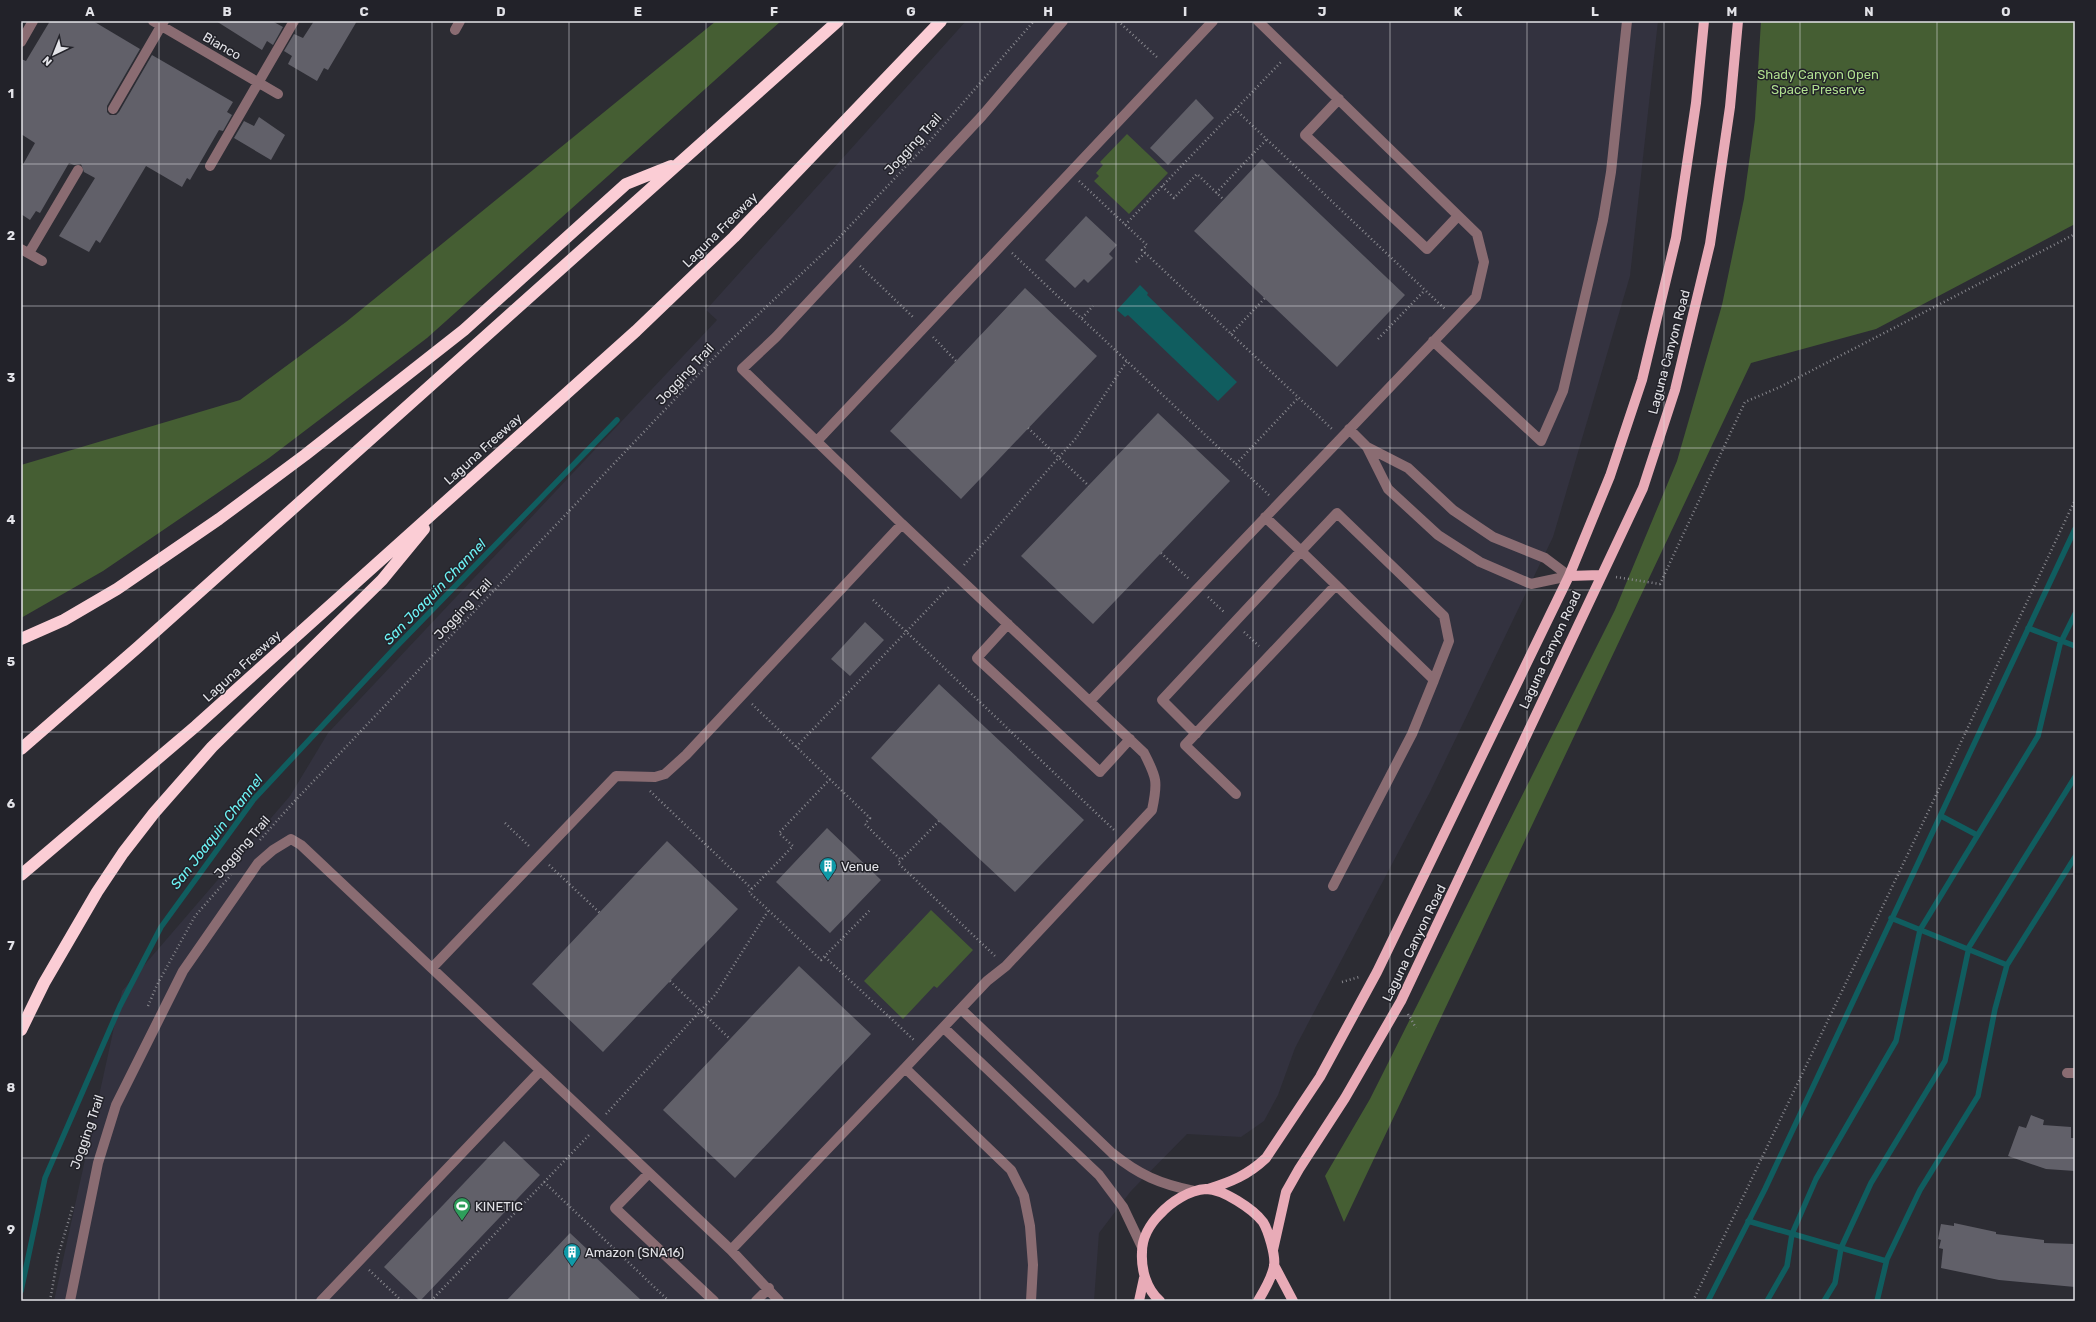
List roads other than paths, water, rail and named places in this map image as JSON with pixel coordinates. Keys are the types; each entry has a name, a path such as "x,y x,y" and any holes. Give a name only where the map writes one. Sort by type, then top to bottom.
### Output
{"highway":[{"path":"21,749 137,648 838,21"},
{"name":"Laguna Freeway","path":"21,875 196,726 636,331 734,237 941,21"},
{"path":"21,639 64,620 117,589 219,519 305,455 464,330 626,184 679,163"},
{"path":"21,1030 44,983 97,892 123,853 154,813 212,747 382,580 448,499"}],"main road":[{"name":"Laguna Canyon Road","path":"1194,1191 1208,1189 1236,1180 1255,1168 1266,1158 1320,1077 1377,972 1569,576 1610,476 1644,373 1676,238 1696,103 1704,21"},
{"name":"Laguna Canyon Road","path":"1273,1250 1286,1192 1360,1073 1401,1001 1476,845 1500,788 1600,575 1643,488 1675,390 1710,244 1730,107 1738,21"},
{"path":"1569,576 1600,575"},
{"path":"1208,1189 1231,1197 1249,1209 1263,1223 1273,1250 1274,1265 1293,1301"},
{"path":"1139,1301 1144,1278 1142,1247 1150,1224 1169,1205 1194,1191"},
{"path":"1258,1301 1265,1289 1274,1265"},
{"path":"1144,1278 1160,1301"}],"street":[{"path":"21,42 33,21"},
{"path":"210,166 294,21"},
{"path":"731,1250 987,982 1006,966 1152,810 1156,794 1156,774 1144,753 902,524 742,369 776,337 982,116 1063,21"},
{"path":"818,441 1213,21"},
{"path":"1090,701 1476,296 1484,262 1477,234 1291,51 1258,21"},
{"path":"1433,341 1541,441 1563,391 1603,220 1612,172 1626,21"},
{"path":"113,109 160,23"},
{"name":"Bianco","path":"160,23 278,94"},
{"path":"1339,98 1305,135 1428,249 1458,216"},
{"path":"42,261 25,251 78,170"},
{"path":"1349,429 1367,447 1408,468 1453,510 1493,538 1546,558 1569,576"},
{"path":"1367,447 1388,490 1438,534 1480,562 1531,584 1569,576"},
{"path":"1196,734 1162,700 1337,513 1444,616 1449,641 1412,734 1333,886"},
{"path":"1265,517 1434,680"},
{"path":"432,968 616,776 655,777 665,774 742,695 902,524"},
{"path":"1236,794 1185,745 1268,655 1336,586"},
{"path":"1008,624 977,658 1100,772 1130,740"},
{"path":"70,1301 98,1163 116,1105 183,971 258,863 273,850 291,839 301,845 597,1125 649,1172 731,1250 769,1288 779,1301"},
{"path":"961,1009 1112,1153 1131,1168 1147,1178 1167,1185 1194,1191"},
{"path":"944,1028 1099,1175 1123,1207 1142,1247"},
{"path":"905,1068 1011,1170 1024,1196 1030,1226 1033,1265 1031,1301"},
{"path":"321,1301 540,1071"},
{"path":"649,1172 615,1208 714,1301"},
{"path":"756,1301 769,1288"}],"water":[{"path":"1140,285 1148,293 1147,295 1237,382 1218,401 1128,315 1125,317 1117,310"}],"waterway":[{"name":"San Joaquin Channel","path":"21,1291 45,1178 120,1006 161,927 254,799 394,649 617,420"},
{"path":"1708,1301 1765,1189 2075,529"},
{"path":"1767,1301 1787,1266 1792,1234 1816,1179 1896,1041 1920,930 2038,736 2060,644 2075,614"},
{"path":"2028,628 2075,646"},
{"path":"1824,1301 1835,1283 1841,1248 1871,1183 1945,1061 1969,947 2075,777"},
{"path":"1941,816 1977,835"},
{"path":"1877,1301 1887,1259 1920,1190 1978,1096 1995,1009 2007,965 2075,857"},
{"path":"1891,918 2007,965"},
{"path":"1748,1221 1886,1261"}],"place":[{"name":"Venue","path":"828,881"},
{"name":"KINETIC","path":"462,1221"},
{"name":"Amazon (SNA16)","path":"572,1267"}],"park label":[{"name":"Shady Canyon Open Space Preserve","path":"1818,82"}]}
